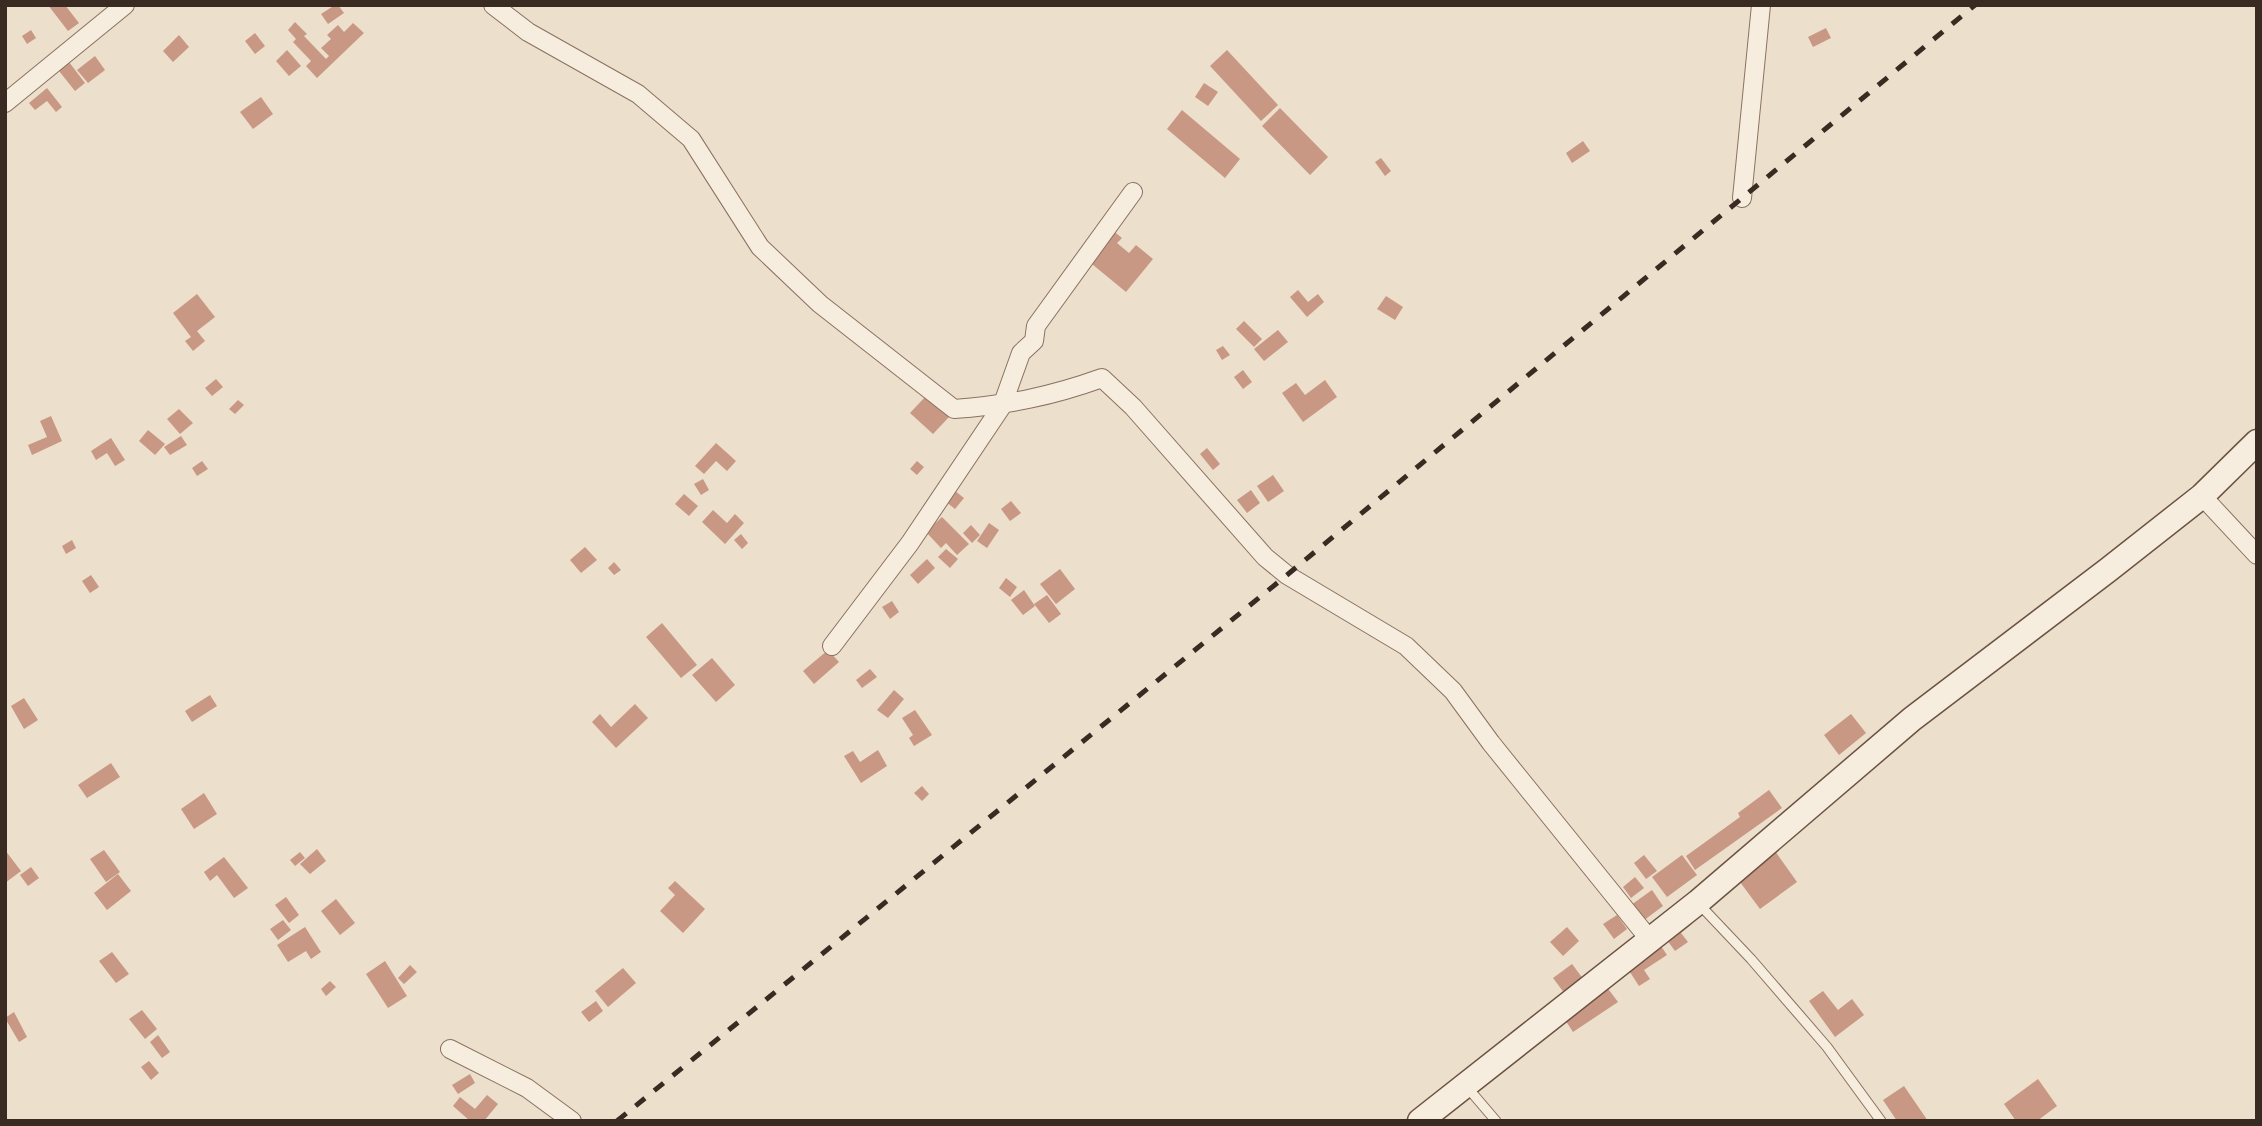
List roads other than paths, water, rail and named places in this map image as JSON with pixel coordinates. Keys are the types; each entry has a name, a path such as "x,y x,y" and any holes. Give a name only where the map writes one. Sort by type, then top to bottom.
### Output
{"main road":[{"path":"1420,1121 1698,902 1913,719 2098,579 2202,496 2257,442"}],"street":[{"path":"5,103 125,5"},
{"path":"493,5 528,32 638,94 691,139 760,247 820,304 954,409 1002,406 1068,390 1102,378 1133,407 1265,557 1287,575 1406,646 1453,691 1499,754 1650,940"},
{"path":"1742,198 1761,5"},
{"path":"832,646 910,543 1002,406 1021,353 1034,341 1036,326 1133,192"},
{"path":"2202,496 2257,555"},
{"path":"450,1049 527,1088 572,1121"}],"lane":[{"path":"1698,902 1818,1037 1880,1120"},
{"path":"1465,1085 1496,1121"}],"railway":[{"path":"617,1121 1287,575 1975,5"}]}
